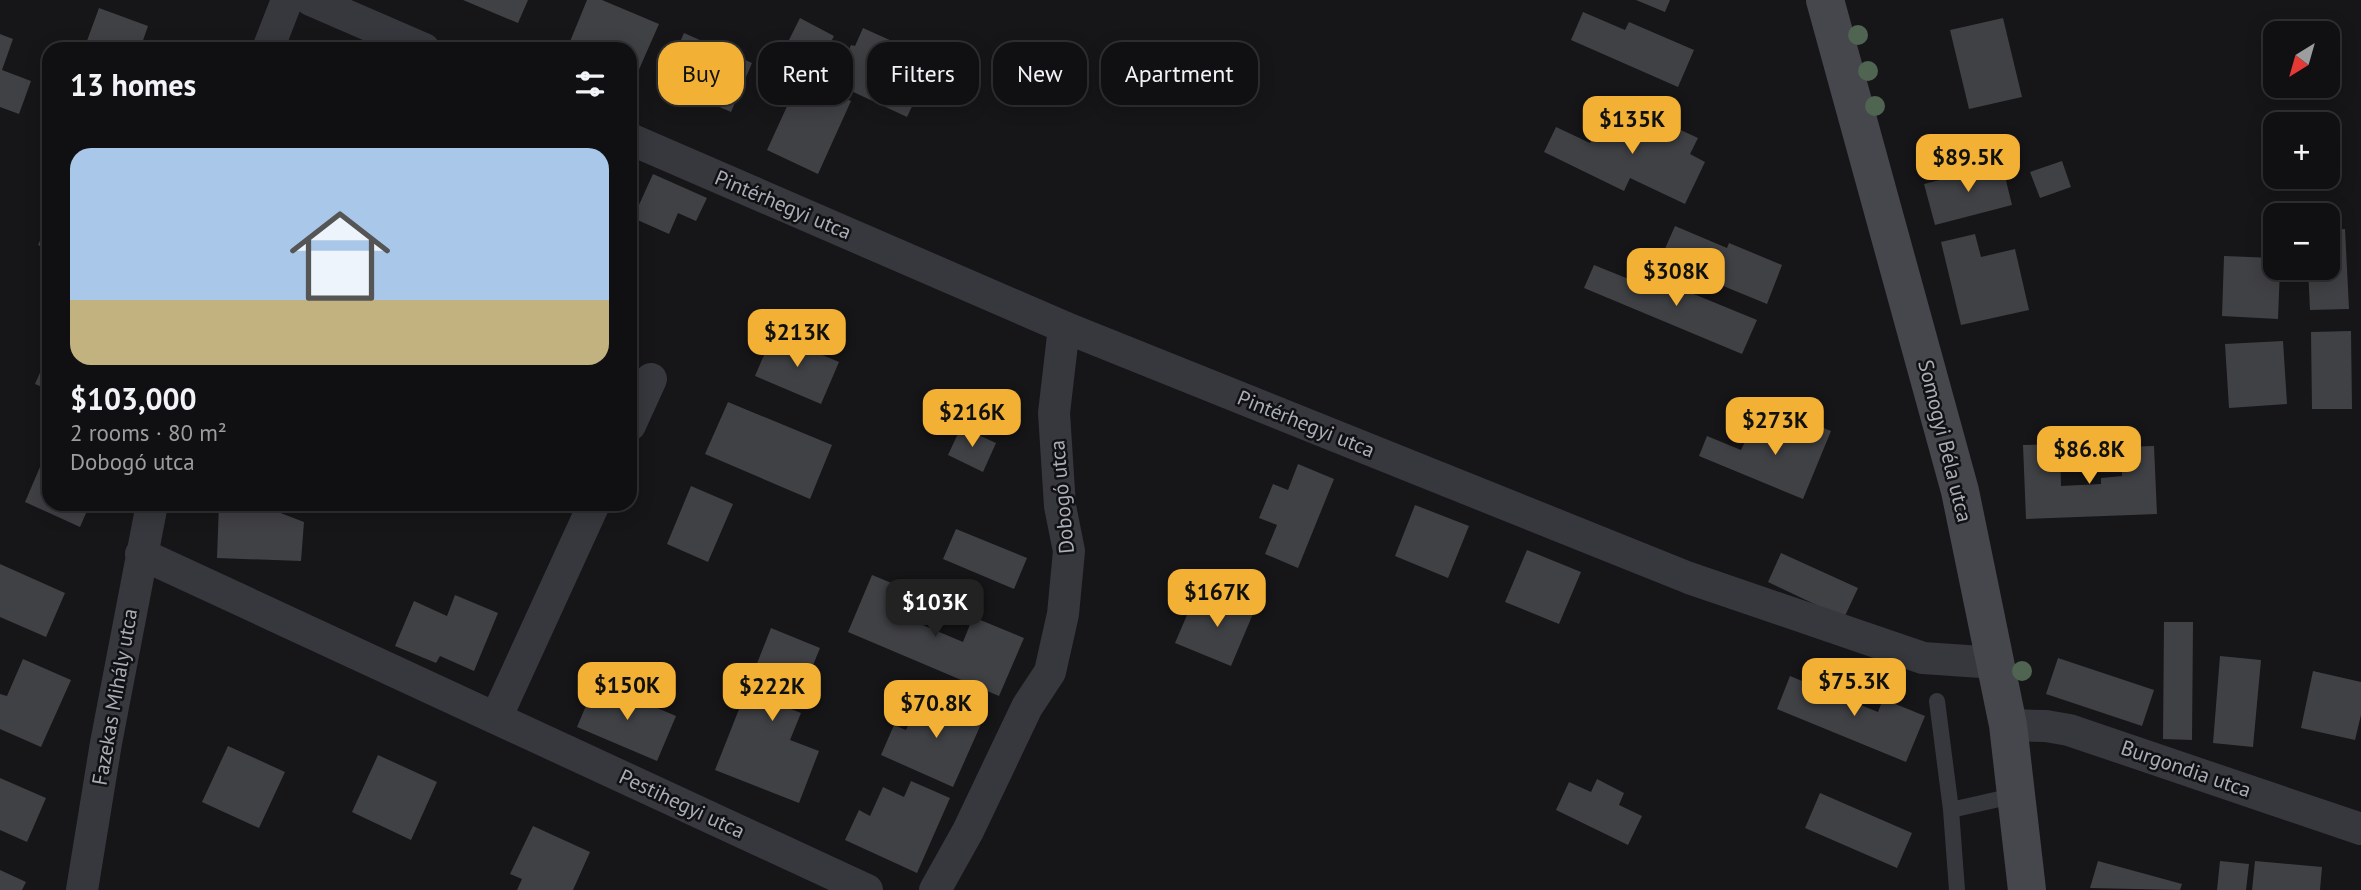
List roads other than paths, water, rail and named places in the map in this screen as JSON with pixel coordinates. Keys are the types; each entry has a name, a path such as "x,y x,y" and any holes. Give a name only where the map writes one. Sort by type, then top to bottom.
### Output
{"main road":[{"name":"Somogyi Béla utca","path":"1825,0 1960,491 2008,725 2026,890"}],"street":[{"path":"271,42 287,0"},
{"path":"311,0 408,42"},
{"name":"Pintérhegyi utca","path":"637,142 1063,327 1689,578 1923,658 1996,663"},
{"name":"Dobogó utca","path":"935,890 968,831 1027,707 1050,672 1063,614 1069,551 1060,506 1054,412 1063,327"},
{"path":"637,410 651,379"},
{"name":"Fazekas Mihály utca","path":"82,890 106,743 150,511"},
{"path":"496,718 591,511"},
{"name":"Pestihegyi utca","path":"141,554 867,890"},
{"name":"Burgondia utca","path":"2008,725 2046,726 2069,730 2361,830"}],"lane":[{"path":"1937,701 1951,810 1957,890"},
{"path":"1951,810 2017,795"}]}
